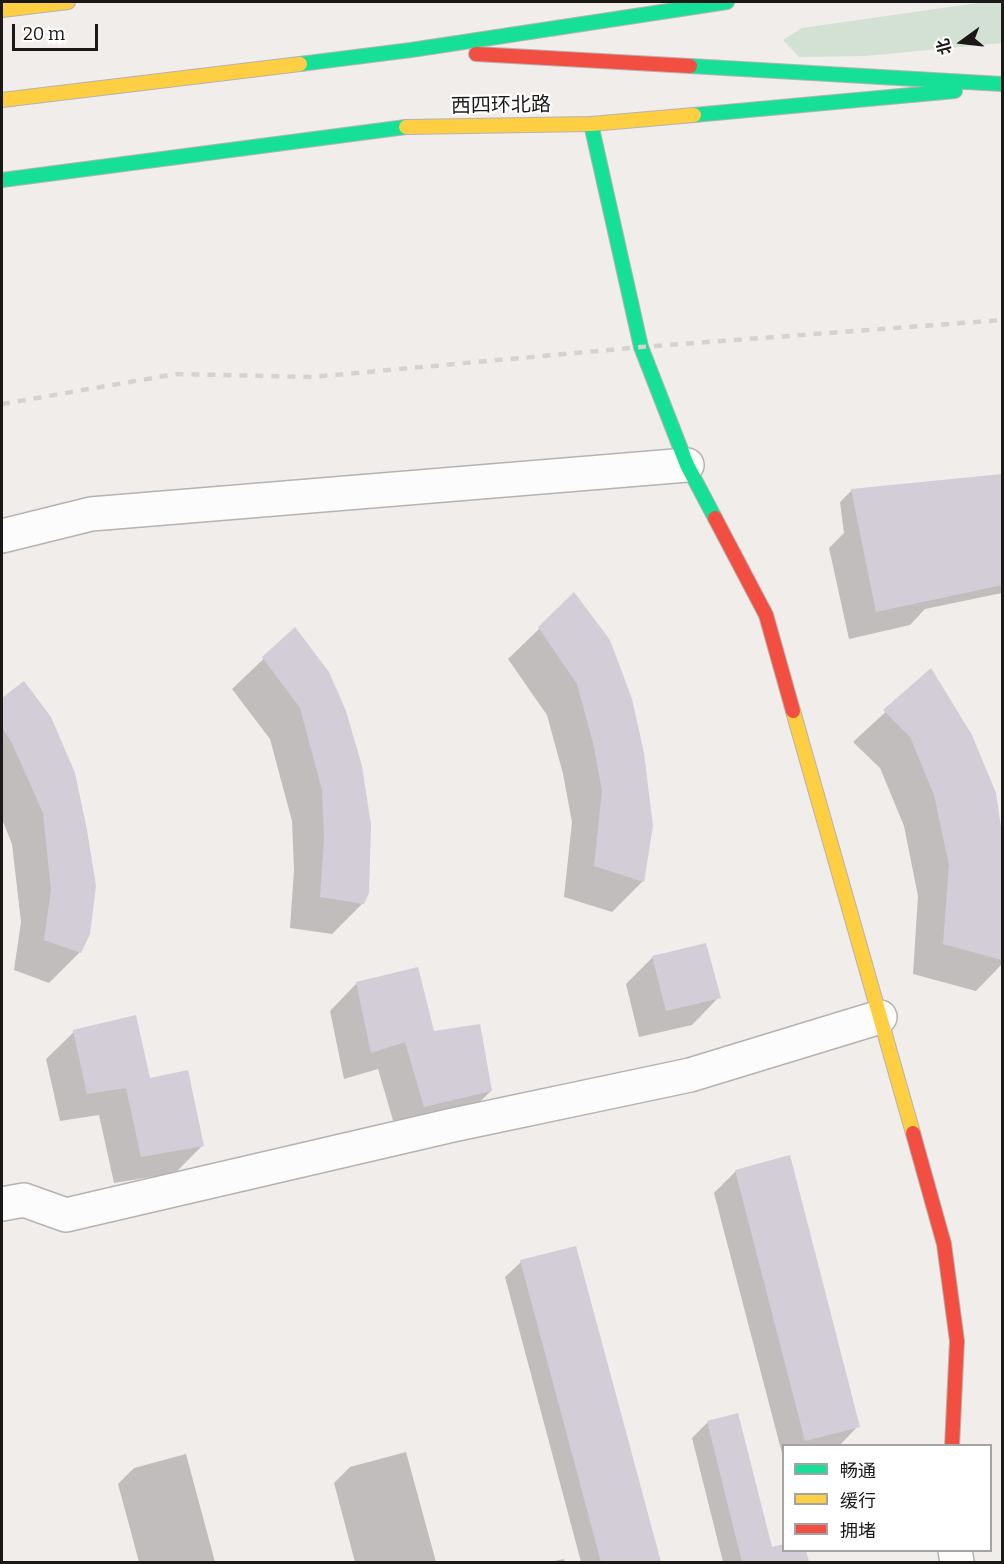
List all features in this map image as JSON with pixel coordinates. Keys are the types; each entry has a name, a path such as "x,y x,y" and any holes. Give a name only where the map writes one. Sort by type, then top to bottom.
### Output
{"main road":[{"path":"2,10 68,2"},
{"path":"2,100 411,50 727,2"},
{"path":"411,50 1002,86"},
{"name":"西四环北路","path":"2,180 400,127 591,124 1002,86"},
{"path":"591,124 641,347 687,465 766,615 944,1244 957,1341 952,1444"}],"street":[{"path":"2,536 91,514 687,465"},
{"path":"2,1204 24,1200 66,1215 442,1128 690,1075 880,1017"}],"green space":[{"path":"984,2 1002,2 1002,43 866,56 799,57 783,40 802,28"}],"building":[{"path":"1002,474 1002,585 876,612 851,489"},
{"path":"574,592 610,640 632,699 644,753 653,826 644,882 594,866 602,790 593,743 577,684 538,627"},
{"path":"295,627 329,672 346,711 362,766 371,825 369,893 364,904 320,897 324,839 322,790 300,708 262,657"},
{"path":"931,668 972,735 996,793 1002,834 1002,960 943,944 949,865 934,795 910,737 883,710"},
{"path":"24,681 51,717 75,773 87,830 96,886 90,934 81,953 44,940 51,890 43,813 11,741 2,728 2,698"},
{"path":"706,943 721,998 666,1011 652,956"},
{"path":"418,967 434,1031 480,1024 492,1091 424,1107 405,1042 371,1053 356,982"},
{"path":"136,1015 150,1078 188,1070 204,1146 141,1157 126,1088 87,1094 73,1030"},
{"path":"790,1155 860,1427 805,1441 735,1170"},
{"path":"576,1246 661,1562 601,1562 520,1260"},
{"path":"738,1413 772,1547 782,1544 782,1552 806,1552 809,1562 742,1562 707,1421"}],"railway":[{"path":"2,404 176,374 312,377 641,347 1002,320"}],"traffic: fast":[{"path":"300,64 411,50 727,2"},
{"path":"690,66 1002,84"},
{"path":"694,115 955,91"},
{"path":"591,124 641,347 687,465 715,518"},
{"path":"2,180 406,127"}],"traffic: slow":[{"path":"2,10 68,2"},
{"path":"2,100 300,64"},
{"path":"406,127 591,124 694,115"},
{"path":"793,711 913,1133"}],"traffic: jam":[{"path":"476,54 690,66"},
{"path":"715,518 766,615 793,711"},
{"path":"913,1133 944,1244 957,1341 952,1444"}]}
